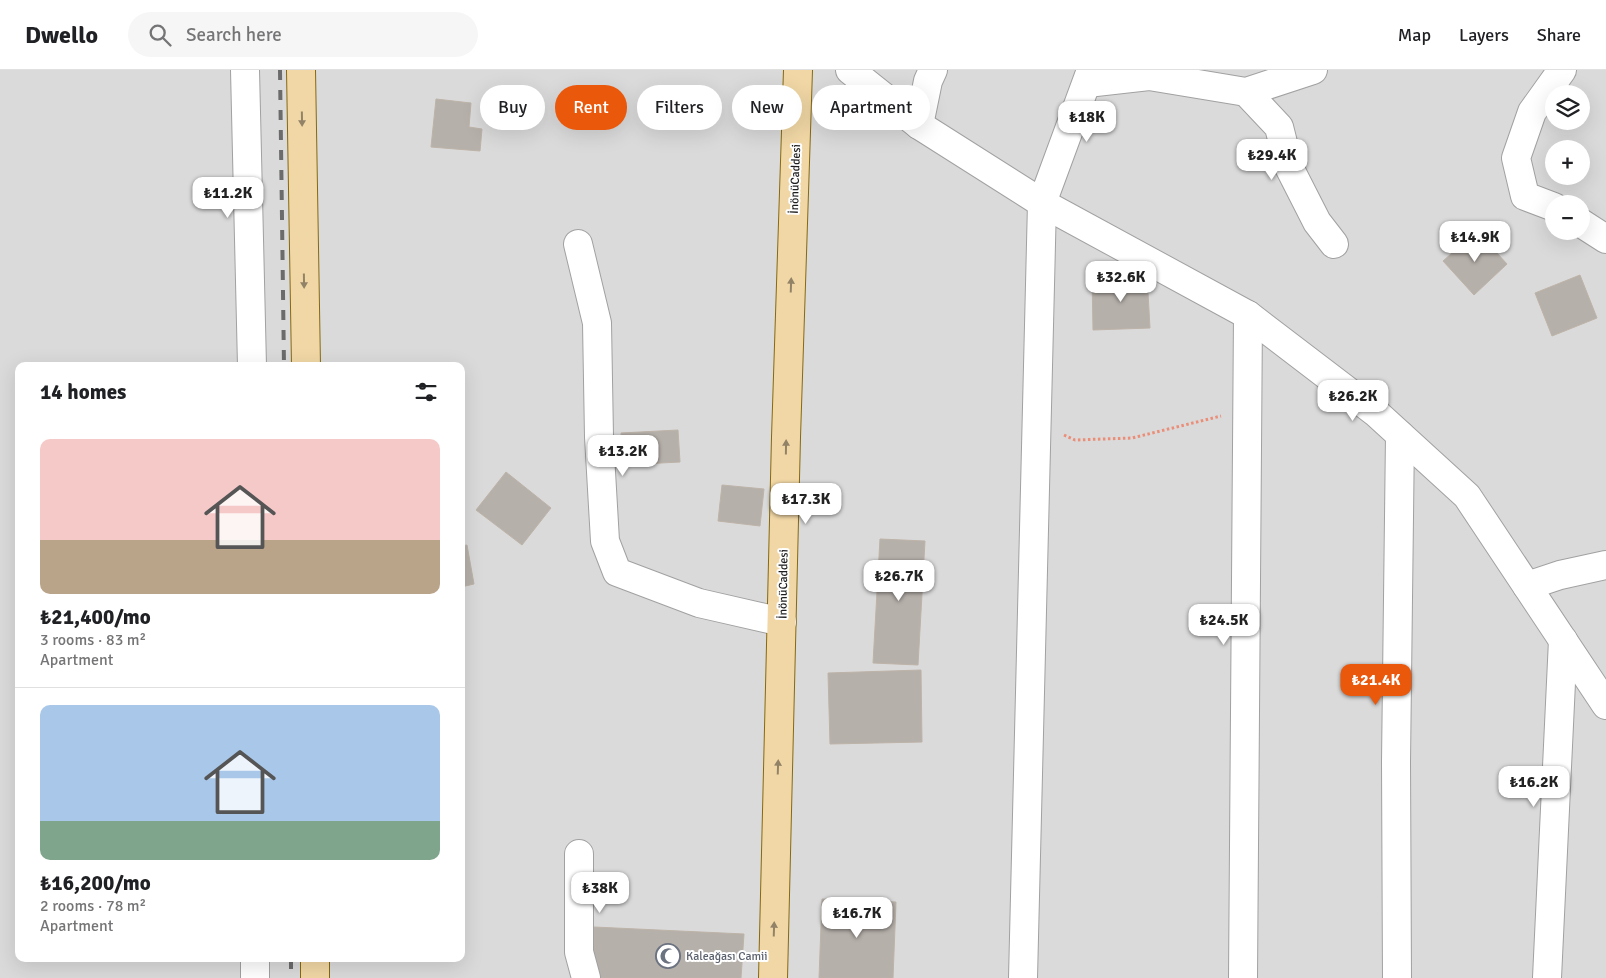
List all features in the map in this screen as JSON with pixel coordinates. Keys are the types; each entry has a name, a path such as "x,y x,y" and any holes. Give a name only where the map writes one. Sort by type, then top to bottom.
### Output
{"main road":[{"path":"301,70 306,362"},
{"name":"İnönüCaddesi","path":"772,978 798,70"},
{"path":"315,962 315,978"}],"street":[{"path":"246,70 252,362"},
{"path":"850,70 869,85"},
{"path":"927,85 934,70"},
{"path":"1022,978 1042,203 1089,77 1149,76 1246,92 1313,70"},
{"path":"1545,204 1525,196 1516,158 1532,112 1562,70"},
{"path":"1246,92 1279,127 1289,166 1317,222 1334,244"},
{"path":"927,130 1042,203 1248,315 1375,412 1467,496 1606,705"},
{"path":"1590,229 1606,239"},
{"path":"578,244 597,323 599,437 605,541 617,572 698,603 782,622"},
{"path":"1244,978 1248,315"},
{"path":"1397,978 1396,762 1400,435"},
{"path":"1527,586 1560,575 1606,566"},
{"path":"1547,978 1563,640"},
{"path":"579,854 579,952 586,978"},
{"path":"255,962 255,978"}],"path":[{"path":"1036,421 1075,440 1132,438 1246,410"}],"shaded area":[{"path":"0,70 1606,70 1606,978 0,978"}],"building":[{"path":"436,99 471,103 469,127 482,130 480,151 431,147"},
{"path":"1477,231 1507,264 1474,295 1443,261"},
{"path":"1147,275 1150,328 1093,330 1092,277"},
{"path":"1580,275 1597,318 1552,336 1535,293"},
{"path":"678,430 680,462 623,465 621,433"},
{"path":"506,472 551,508 522,545 476,510"},
{"path":"722,485 764,489 760,526 718,521"},
{"path":"880,539 925,541 918,665 873,663"},
{"path":"465,545 467,545 474,584 465,586"},
{"path":"921,670 922,742 830,744 828,673"},
{"path":"822,899 896,902 893,978 819,978"},
{"name":"Kaleağası Camii","path":"594,927 744,934 741,978 593,978"}],"railway":[{"path":"280,70 284,362"},
{"path":"291,962 291,978"}],"place":[{"name":"Kaleağası Camii","path":"668,956"}]}
